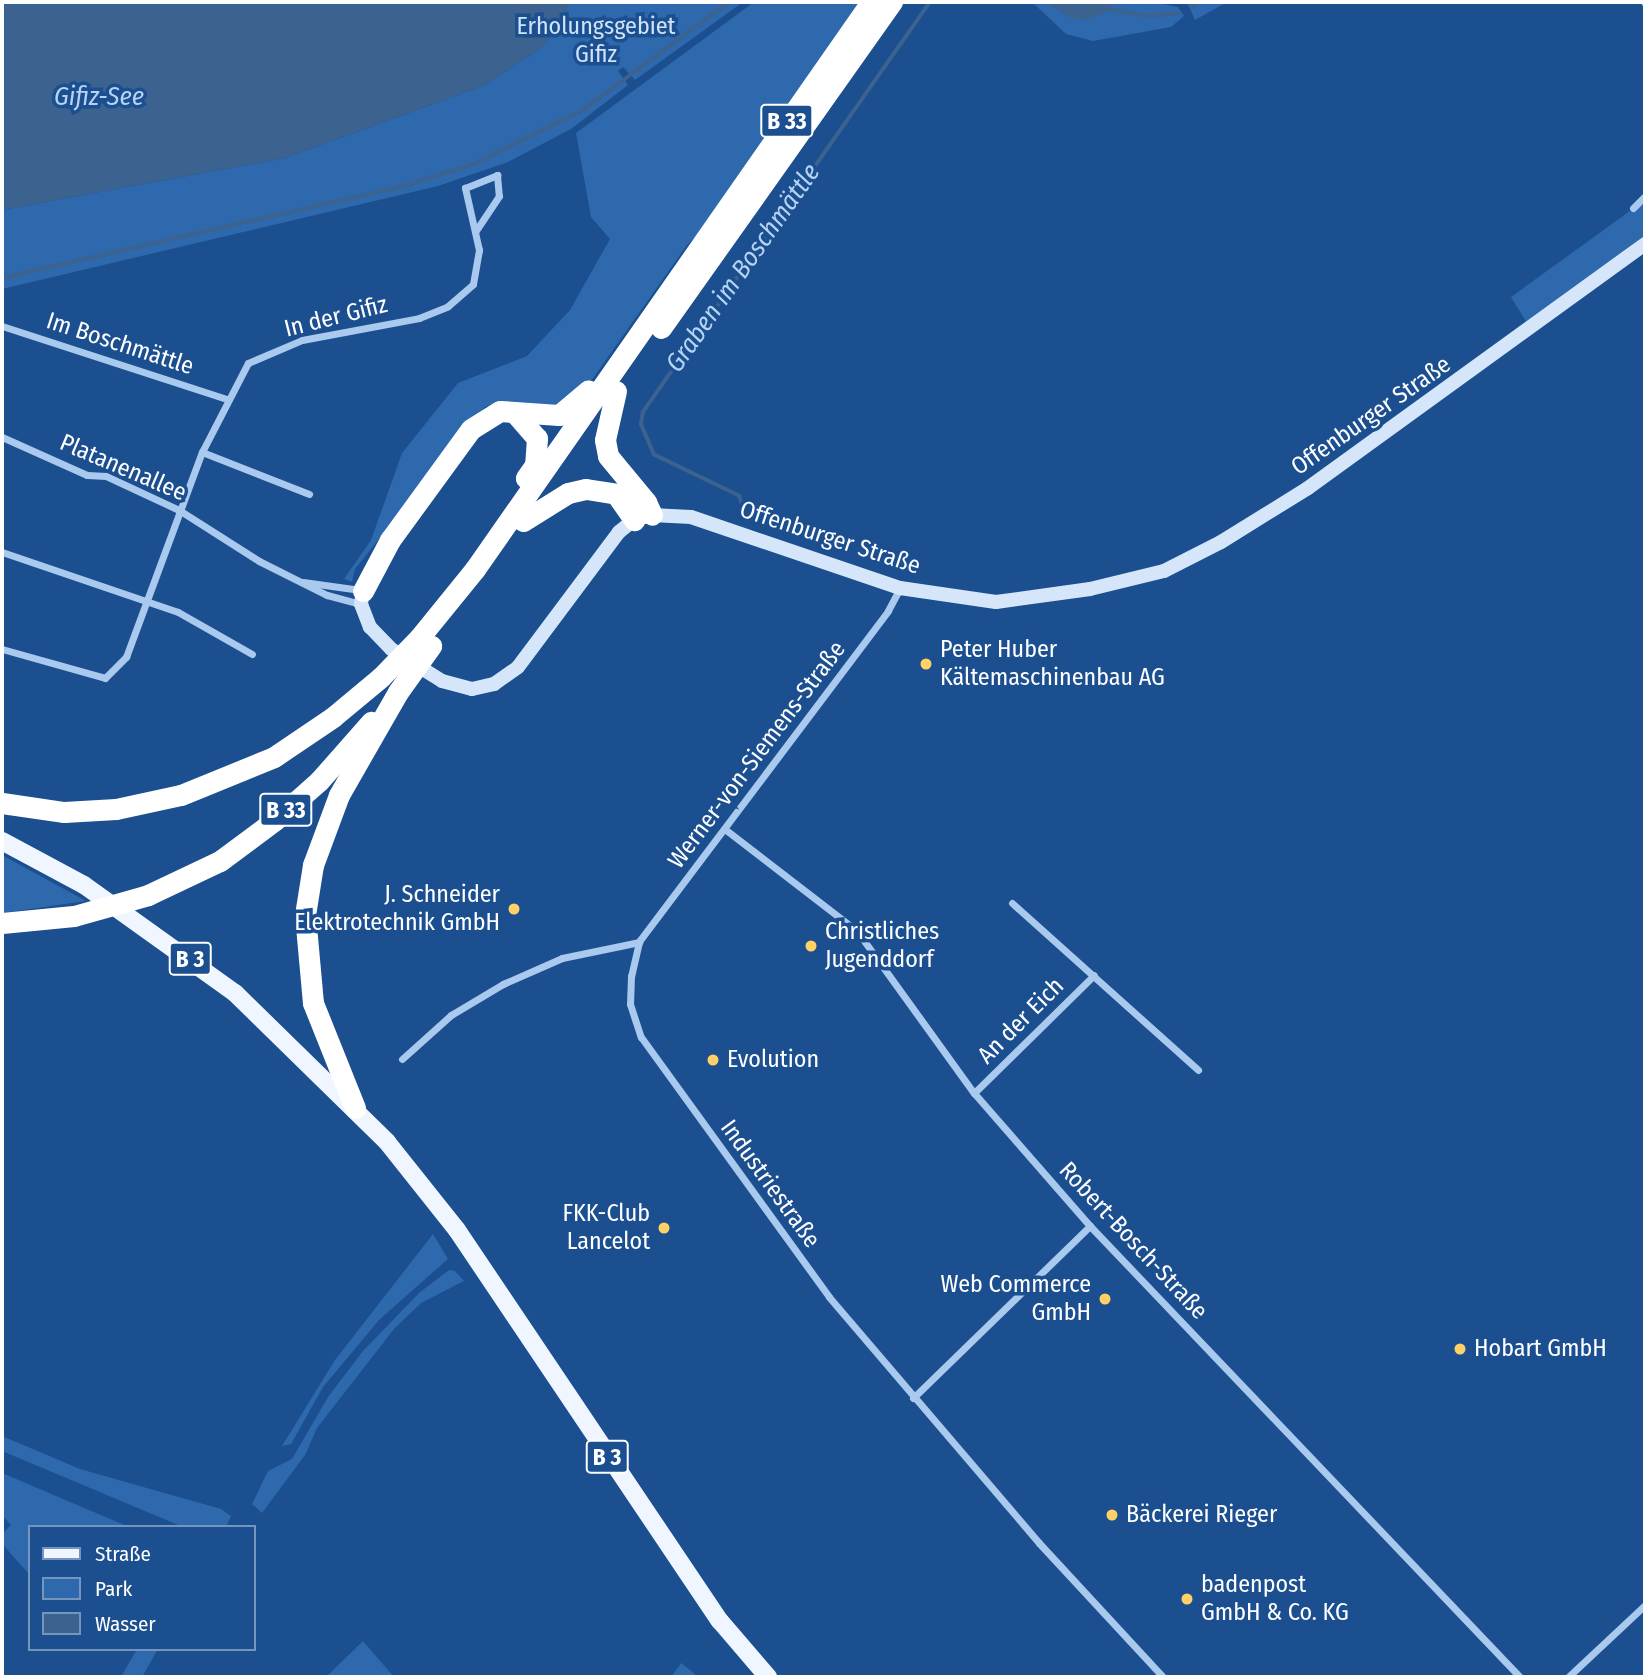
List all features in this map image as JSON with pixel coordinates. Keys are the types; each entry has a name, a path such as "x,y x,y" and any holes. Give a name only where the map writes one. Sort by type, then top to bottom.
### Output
{"highway":[{"name":"B 33","path":"2,923 74,916 148,895 220,861 275,820 319,781 398,692 425,642 475,569 871,2"},
{"name":"B 33","path":"457,598 523,521 892,2"},
{"path":"362,597 390,540 471,429 487,415 514,412 559,415 616,368"},
{"path":"616,391 605,440 608,456 643,518"},
{"path":"457,598 476,552 535,465 537,438 514,412"},
{"path":"523,521 568,493 586,489 616,494 643,518"},
{"name":"B 33","path":"2,803 64,812 116,809 181,795 274,757 333,718 425,642"},
{"path":"355,1108 313,1003 305,915 313,865 340,795 398,692"}],"main road":[{"name":"B 3","path":"2,841 84,885 187,957 245,1002 355,1108 450,1221 720,1621 768,1677"}],"street":[{"name":"In der Gifiz","path":"2,649 105,678 126,657 202,452 247,363 302,340 419,318 448,306 473,284 479,250 465,188 497,175 499,196 475,232"},
{"path":"1633,208 1645,196"},
{"name":"Offenburger Straße","path":"643,518 691,517 900,588 996,602 1090,589 1164,571 1222,542 1308,488 1645,244"},
{"name":"Im Boschmättle","path":"2,326 227,399"},
{"name":"Platanenallee","path":"2,437 87,475 106,476 179,510 299,582 362,597"},
{"path":"202,452 309,494"},
{"path":"362,597 370,627 391,649 442,681 472,689 494,684 518,667 619,531 643,518"},
{"path":"2,552 146,599 253,654"},
{"name":"Platanenallee","path":"299,582 336,583 362,597"},
{"name":"Werner-von-Siemens-Straße","path":"631,976 639,942 726,830 888,611 900,588"},
{"name":"Robert-Bosch-Straße","path":"726,830 857,931 974,1093 1090,1226 1520,1677"},
{"name":"An der Eich","path":"1012,903 1198,1070"},
{"path":"402,1059 451,1015 503,984 562,958 639,942"},
{"name":"An der Eich","path":"974,1093 1094,975"},
{"name":"Industriestraße","path":"631,976 630,1004 641,1037 829,1297 913,1398 1163,1677"},
{"path":"913,1398 1090,1226"},
{"path":"1568,1677 1645,1605"}],"green space":[{"name":"Erholungsgebiet Gifiz","path":"569,2 743,2 635,80 623,67 618,71 628,85 571,129 508,162 438,186 2,289 2,210 285,158 485,85 541,48 561,26"},
{"path":"754,2 859,2 706,226 687,245 584,391 569,405 497,403 485,407 355,569 352,582 344,579 371,540 402,453 458,383 527,356 570,310 610,239 591,217 576,133"},
{"path":"1032,2 1153,2 1178,7 1184,16 1171,27 1093,41 1066,34"},
{"path":"1187,2 1227,2 1195,20"},
{"path":"1645,200 1645,237 1528,325 1511,297"},
{"path":"2,855 86,901 2,913"},
{"path":"433,1234 448,1259 379,1320 323,1387 291,1444 282,1446 335,1360"},
{"path":"449,1270 455,1271 464,1281 421,1303 394,1329 317,1428 305,1455 262,1513 252,1504 268,1471 292,1459 328,1397 363,1351 419,1293"},
{"path":"2,1436 80,1469 221,1509 231,1516 227,1525 178,1525 2,1451"},
{"path":"2,1473 124,1525 28,1525 28,1573 2,1544 2,1534 11,1525 2,1515"},
{"path":"363,1641 394,1677 326,1677"},
{"path":"136,1651 157,1651 142,1677 121,1677"},
{"path":"681,1663 695,1674 692,1677 671,1677"}],"water":[{"name":"Gifiz-See","path":"2,2 569,2 561,26 541,48 485,85 285,158 2,210"},
{"path":"1045,2 1112,2 1105,13 1085,20 1071,18"}],"waterway":[{"path":"2,278 411,184 476,163 583,110 729,2"},
{"name":"Graben im Boschmättle","path":"742,505 739,496 654,455 641,424 643,412 930,2"},
{"path":"1191,7 1200,2"},
{"path":"1105,8 1147,16 1179,13"}],"place":[{"name":"Peter Huber Kältemaschinenbau AG","path":"926,664"},
{"name":"J. Schneider Elektrotechnik GmbH","path":"514,909"},
{"name":"Christliches Jugenddorf","path":"811,946"},
{"name":"Evolution","path":"713,1060"},
{"name":"FKK-Club Lancelot","path":"664,1228"},
{"name":"Web Commerce GmbH","path":"1105,1299"},
{"name":"Hobart GmbH","path":"1460,1349"},
{"name":"Bäckerei Rieger","path":"1112,1515"},
{"name":"badenpost GmbH & Co. KG","path":"1187,1599"}]}
